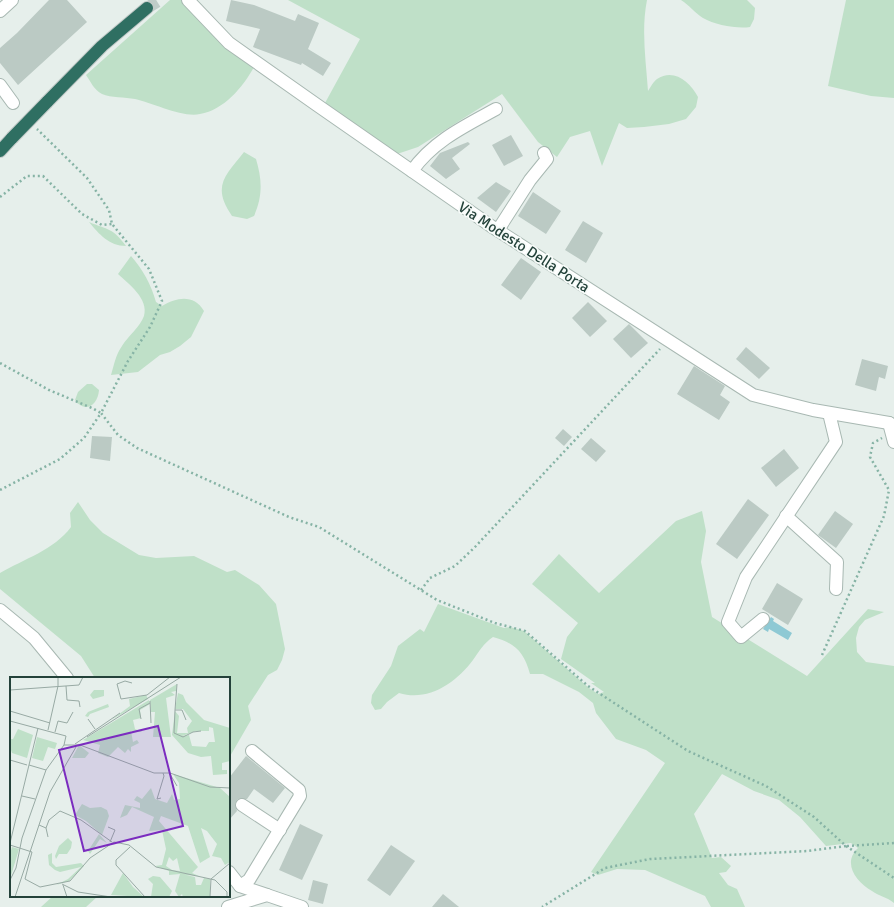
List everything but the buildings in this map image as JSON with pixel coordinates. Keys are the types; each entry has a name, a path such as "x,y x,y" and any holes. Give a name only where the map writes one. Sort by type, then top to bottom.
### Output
{"highway":[{"path":"0,151 102,46 148,8"}],"street":[{"path":"0,11 12,0"},
{"name":"Via Modesto Della Porta","path":"188,0 229,43 412,171 498,230 753,395 829,413 892,431"},
{"path":"0,85 14,103"},
{"path":"412,171 421,158 433,147 457,130 496,109"},
{"path":"498,230 530,180 547,159 544,153"},
{"path":"763,619 741,637 728,622 746,577 836,442 829,413"},
{"path":"786,516 837,562 836,589"},
{"path":"0,610 34,638 66,677"},
{"path":"240,886 249,880 300,796 299,790 252,750"},
{"path":"242,805 280,830"},
{"path":"230,873 240,886 302,907"},
{"path":"228,907 266,895"}],"path":[{"path":"0,490 60,459 84,438 101,414 128,361 150,327 162,301 149,269 112,224 109,210 87,178 35,128"},
{"path":"0,197 27,176 43,176 82,214 102,225 112,224"},
{"path":"421,590 430,578 455,566 475,547 668,340"},
{"path":"0,363 49,390 92,408 101,414 118,435 137,448 289,517 319,527 437,600 495,623 525,631 588,686 688,751 766,786 814,817 846,846 894,878"},
{"path":"822,655 884,516 889,490 870,457 873,443 892,431"},
{"path":"542,907 605,868 642,860 807,851 846,846 894,843"}],"green space":[{"path":"170,0 182,0 254,67 238,90 225,103 209,112 193,115 185,114 135,99 102,94 93,86 86,75"},
{"path":"288,0 647,0 644,34 648,91 657,79 663,76 669,75 681,78 695,91 698,97 696,107 686,119 669,124 627,128 619,123 602,166 590,131 570,137 557,157 538,142 502,94 418,147 397,154 325,103 360,39"},
{"path":"681,0 747,0 755,8 754,19 750,27 733,27 720,24 703,18"},
{"path":"846,0 894,0 894,98 871,96 828,86"},
{"path":"244,152 256,159 261,188 257,209 254,216 247,219 232,216 222,197 223,181"},
{"path":"89,222 106,228 114,233 126,246 109,242"},
{"path":"131,256 152,289 156,302 162,306 179,299 185,299 195,302 204,311 191,337 180,346 170,352 160,355 138,372 111,375 120,349 140,324 144,316 144,304 141,298 137,292 118,274"},
{"path":"87,384 92,384 99,390 94,403 87,407 79,404 75,400 78,392"},
{"path":"78,502 90,520 103,533 139,555 156,558 194,556 227,572 235,570 259,585 276,604 285,649 282,660 277,670 268,675 248,706 251,720 230,756 230,677 94,677 81,656 0,589 0,573 56,542 71,527 70,513"},
{"path":"702,511 706,531 701,562 712,617 807,676 868,609 884,612 865,620 859,627 856,638 857,652 866,662 894,666 894,903 866,887 856,877 851,866 851,860 853,854 858,848 851,843 826,846 800,817 779,800 754,791 722,774 694,814 712,858 721,857 731,866 726,872 719,873 728,885 737,889 745,907 711,907 705,896 645,870 617,869 598,875 591,872 665,763 646,750 616,739 596,713 593,703 579,692 543,674 530,674 525,660 518,650 501,639 493,637 482,647 473,660 458,676 450,683 431,693 410,695 399,693 387,702 381,709 375,710 371,703 372,695 391,666 398,646 420,629 424,632 438,604 504,628 510,627 524,631 589,688 598,694 604,692 591,683 595,683 561,659 567,637 578,623 532,584 559,554 599,593 676,521"},
{"path":"52,897 97,897 86,907 41,907"}],"water":[{"path":"771,617 774,619 773,621 792,633 788,640 769,629 768,632 763,629"}],"tunnel":[{"path":"147,8 160,0"}]}
